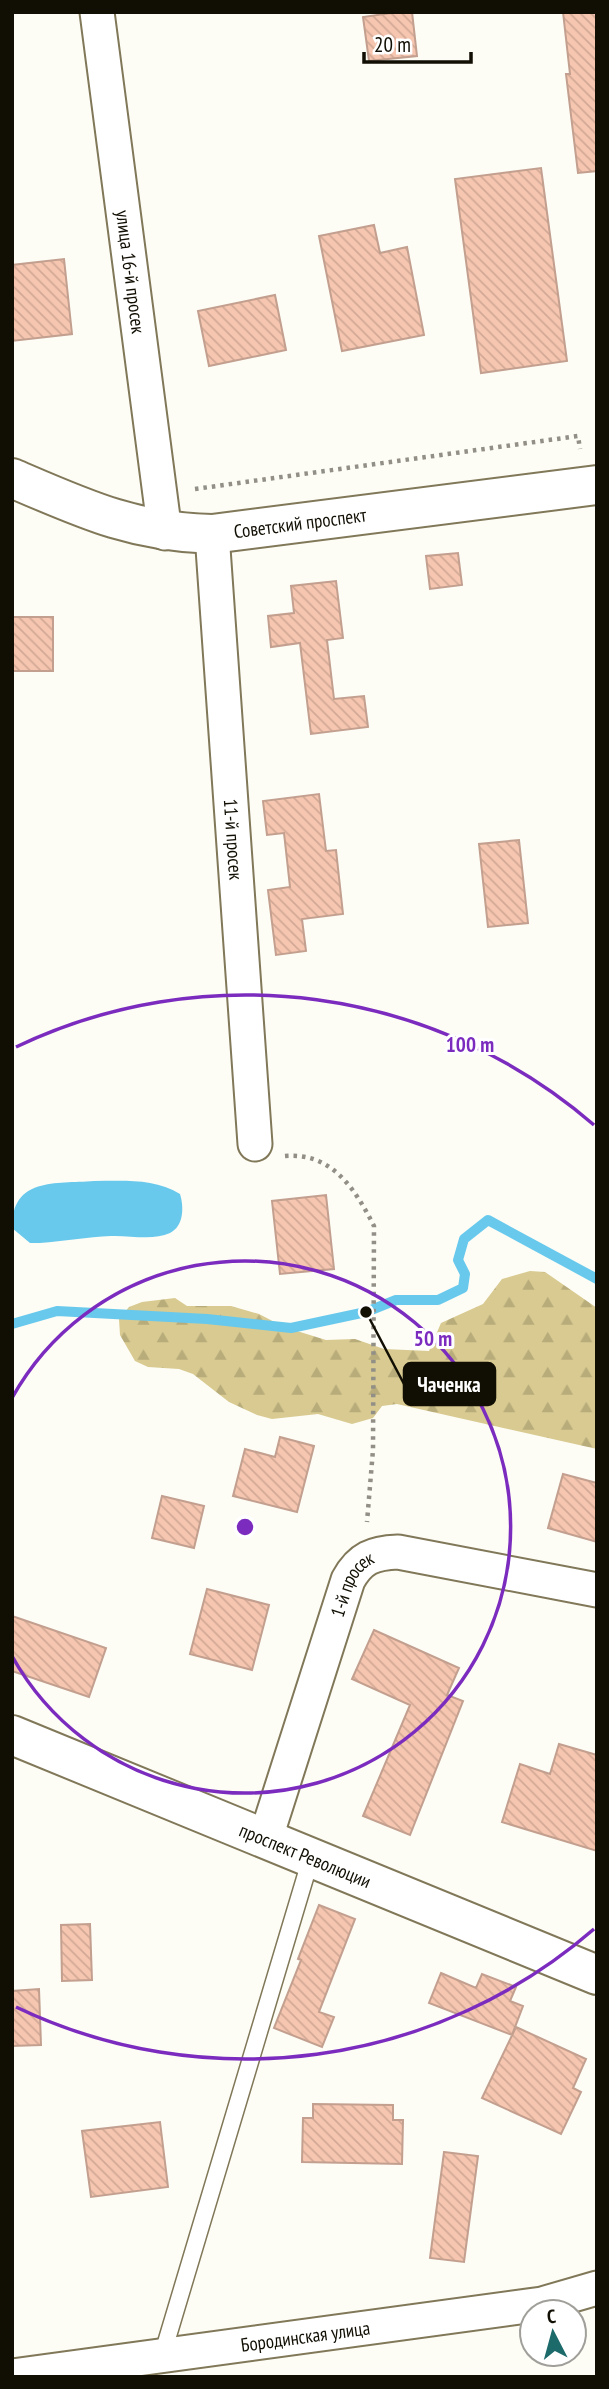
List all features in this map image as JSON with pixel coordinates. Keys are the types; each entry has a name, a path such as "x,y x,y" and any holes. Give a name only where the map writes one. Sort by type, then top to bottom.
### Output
{"street":[{"name":"улица 16-й просек","path":"97,12 165,533"},
{"name":"Советский проспект","path":"12,478 95,514 165,533 212,534 591,485"},
{"name":"11-й просек","path":"212,534 255,1144"},
{"name":"1-й просек","path":"266,1838 348,1580 356,1566 374,1553 398,1552 597,1590"},
{"name":"проспект Революции","path":"12,1735 597,1975"},
{"name":"Бородинская улица","path":"12,2376 150,2364 542,2304 597,2288"}],"lane":[{"path":"150,2364 311,1858"}],"path":[{"path":"188,490 578,436 591,485"},
{"path":"255,1144 275,1157 299,1155 330,1165 358,1195 374,1226 373,1450 367,1521 374,1553"}],"green space":[{"path":"530,1271 545,1272 597,1308 597,1449 397,1404 382,1406 373,1418 352,1424 318,1414 272,1419 229,1402 193,1374 179,1369 148,1367 135,1361 120,1335 119,1319 129,1307 142,1302 175,1298 187,1306 231,1306 326,1340 355,1339 384,1349 429,1351 441,1323 483,1304 502,1279"}],"water":[{"path":"94,1181 149,1183 180,1194 182,1210 178,1226 170,1233 156,1237 111,1236 40,1243 30,1243 12,1228 14,1211 19,1200 38,1186"}],"building":[{"path":"412,12 417,56 369,61 363,17"},
{"path":"563,12 597,12 597,171 578,173 566,74 570,74"},
{"path":"541,168 567,361 481,373 455,179"},
{"path":"374,225 380,253 407,247 424,335 342,351 319,236"},
{"path":"64,259 72,334 12,341 12,265"},
{"path":"275,295 286,350 209,366 198,311"},
{"path":"458,553 462,585 430,589 426,556"},
{"path":"336,581 343,638 327,640 334,699 364,696 368,727 311,734 300,643 271,647 268,616 294,613 291,586"},
{"path":"12,617 53,617 53,671 12,671"},
{"path":"319,794 326,851 336,850 343,914 302,919 306,951 276,955 268,890 290,887 284,833 267,835 263,801"},
{"path":"519,840 528,923 488,927 479,844"},
{"path":"326,1195 334,1269 280,1274 272,1201"},
{"path":"280,1437 314,1446 297,1512 233,1496 245,1449 275,1457"},
{"path":"563,1474 597,1483 597,1542 548,1528"},
{"path":"162,1496 204,1506 194,1548 152,1538"},
{"path":"207,1589 269,1605 252,1670 190,1654"},
{"path":"12,1616 106,1648 89,1697 12,1671"},
{"path":"374,1630 459,1668 447,1695 463,1701 410,1835 363,1816 410,1705 352,1679"},
{"path":"559,1744 597,1755 597,1851 502,1822 520,1764 550,1774"},
{"path":"319,1905 355,1919 319,2012 334,2017 322,2047 274,2028"},
{"path":"90,1924 92,1980 62,1981 61,1925"},
{"path":"441,1973 476,1988 482,1974 516,1987 510,2001 523,2006 512,2035 429,2003"},
{"path":"39,1989 41,2045 12,2046 12,1991"},
{"path":"516,2027 586,2059 573,2088 581,2092 561,2134 482,2098"},
{"path":"313,2104 393,2105 393,2120 403,2120 402,2164 302,2162 303,2118 313,2118"},
{"path":"160,2122 168,2187 91,2197 82,2131"},
{"path":"444,2152 478,2156 464,2262 430,2258"}],"waterway":[{"path":"12,1324 57,1311 207,1319 291,1328 366,1312 396,1300 438,1300 463,1288 465,1274 458,1260 464,1239 488,1220 597,1279"}],"place":[{"name":"Чаченка","path":"366,1312"}]}
